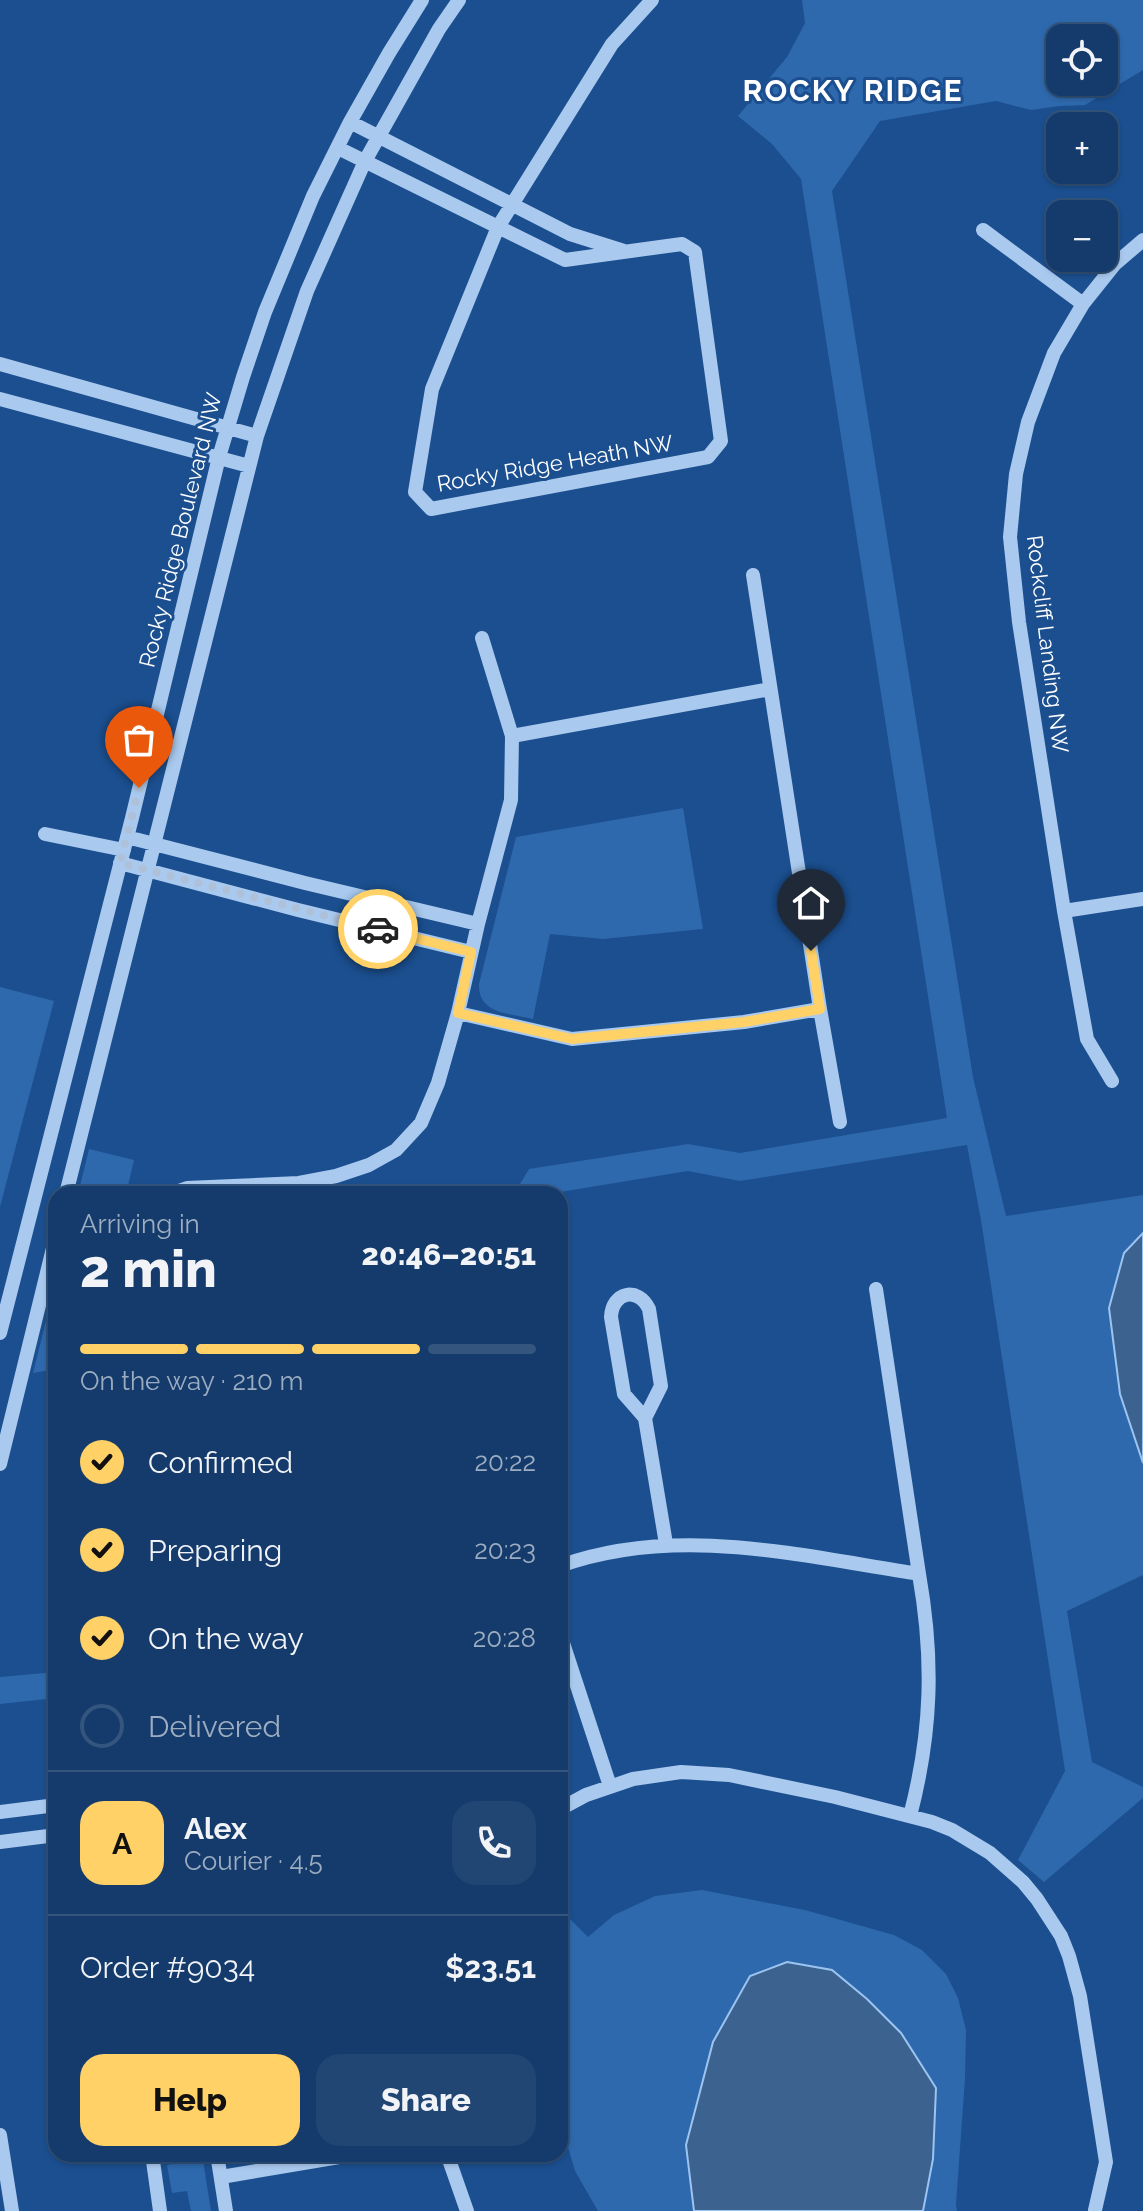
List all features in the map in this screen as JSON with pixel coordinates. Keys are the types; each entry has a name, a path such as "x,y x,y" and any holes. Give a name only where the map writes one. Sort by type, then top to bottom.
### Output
{"street":[{"name":"Rocky Ridge Boulevard NW","path":"0,1333 124,850 227,427 265,312 313,196 350,122 422,0"},
{"path":"68,1186 257,436 307,291 377,135 459,0"},
{"path":"511,206 612,44 652,0"},
{"name":"Rocky Ridge Heath NW","path":"350,122 570,234 628,253"},
{"name":"Rocky Ridge Heath NW","path":"338,148 365,161 498,227 565,260 682,244 695,252 721,441 708,457 431,509 415,492 432,389 498,227 511,206"},
{"path":"983,230 1083,304"},
{"name":"Rockcliff Landing NW","path":"1112,1081 1087,1039 1019,622 1010,537 1016,474 1028,422 1054,353 1083,304 1115,264 1143,240"},
{"path":"0,364 257,436"},
{"path":"0,399 249,466"},
{"path":"753,575 840,1122"},
{"path":"232,1186 299,1183 336,1176 369,1165 396,1150 421,1123 438,1083 458,1013 511,800 512,736 482,638"},
{"path":"512,736 770,689"},
{"path":"45,834 124,850 155,844 478,924"},
{"path":"124,850 148,870 471,952"},
{"path":"1064,911 1143,899"},
{"path":"458,1013 572,1039 744,1022 820,1009"},
{"path":"0,1464 48,1269"},
{"path":"876,1289 929,1638 930,1703 924,1760 910,1816"},
{"path":"645,1418 661,1386 649,1309 642,1299 624,1295 614,1304 611,1317 624,1394 645,1418 666,1544"},
{"path":"568,1563 587,1557 666,1544 732,1546 919,1574"},
{"path":"568,1658 610,1786"},
{"path":"568,1805 610,1786 645,1777 681,1772 729,1775 910,1816 952,1830 990,1853 1030,1890 1061,1936 1069,1956 1080,1996 1106,2162 1095,2210"},
{"path":"0,1812 48,1806"},
{"path":"0,1842 48,1836"},
{"path":"0,2135 12,2211"},
{"path":"153,2162 160,2211"},
{"path":"218,2162 226,2211"},
{"path":"221,2177 310,2162"},
{"path":"450,2162 467,2211"}],"shaded area":[{"path":"802,0 1143,0 1143,70 1118,85 1118,24 1046,24 1046,96 1100,96 1085,105 1031,110 996,101 880,121 832,191 973,1077 1006,1216 1143,1195 1143,1575 1067,1611 1092,1762 1143,1787 1143,1798 1044,1882 1018,1860 1065,1771 967,1145 740,1181 688,1171 568,1191 568,1186 519,1186 529,1169 688,1144 740,1153 947,1118 801,179 772,144 738,116 787,57 805,23"},
{"path":"683,808 703,929 603,939 550,934 533,1019 489,1007 480,994 479,984 516,837"},
{"path":"0,987 54,1001 0,1207"},
{"path":"89,1149 134,1160 128,1186 80,1186"},
{"path":"1143,1233 1143,1463 1120,1394 1109,1308 1124,1253"},
{"path":"48,1313 48,1370 33,1373"},
{"path":"48,1673 48,1699 0,1704 0,1677"},
{"path":"702,1890 805,1910 894,1935 922,1950 946,1974 958,1998 966,2030 957,2211 598,2211 575,2171 568,2147 568,1917 588,1937 614,1915 655,1896"},
{"path":"787,1962 832,1970 867,1999 901,2033 936,2088 933,2159 923,2211 694,2211 686,2145 713,2042 750,1976"},
{"path":"203,2162 211,2211 191,2211 187,2191 172,2193 167,2165"}],"way so far":[{"path":"139,788 120,863 378,929"}],"district":[{"name":"ROCKY RIDGE","path":"853,91"}],"route":[{"path":"378,929 471,952 458,1013 572,1039 744,1022 820,1009 811,951"}]}
